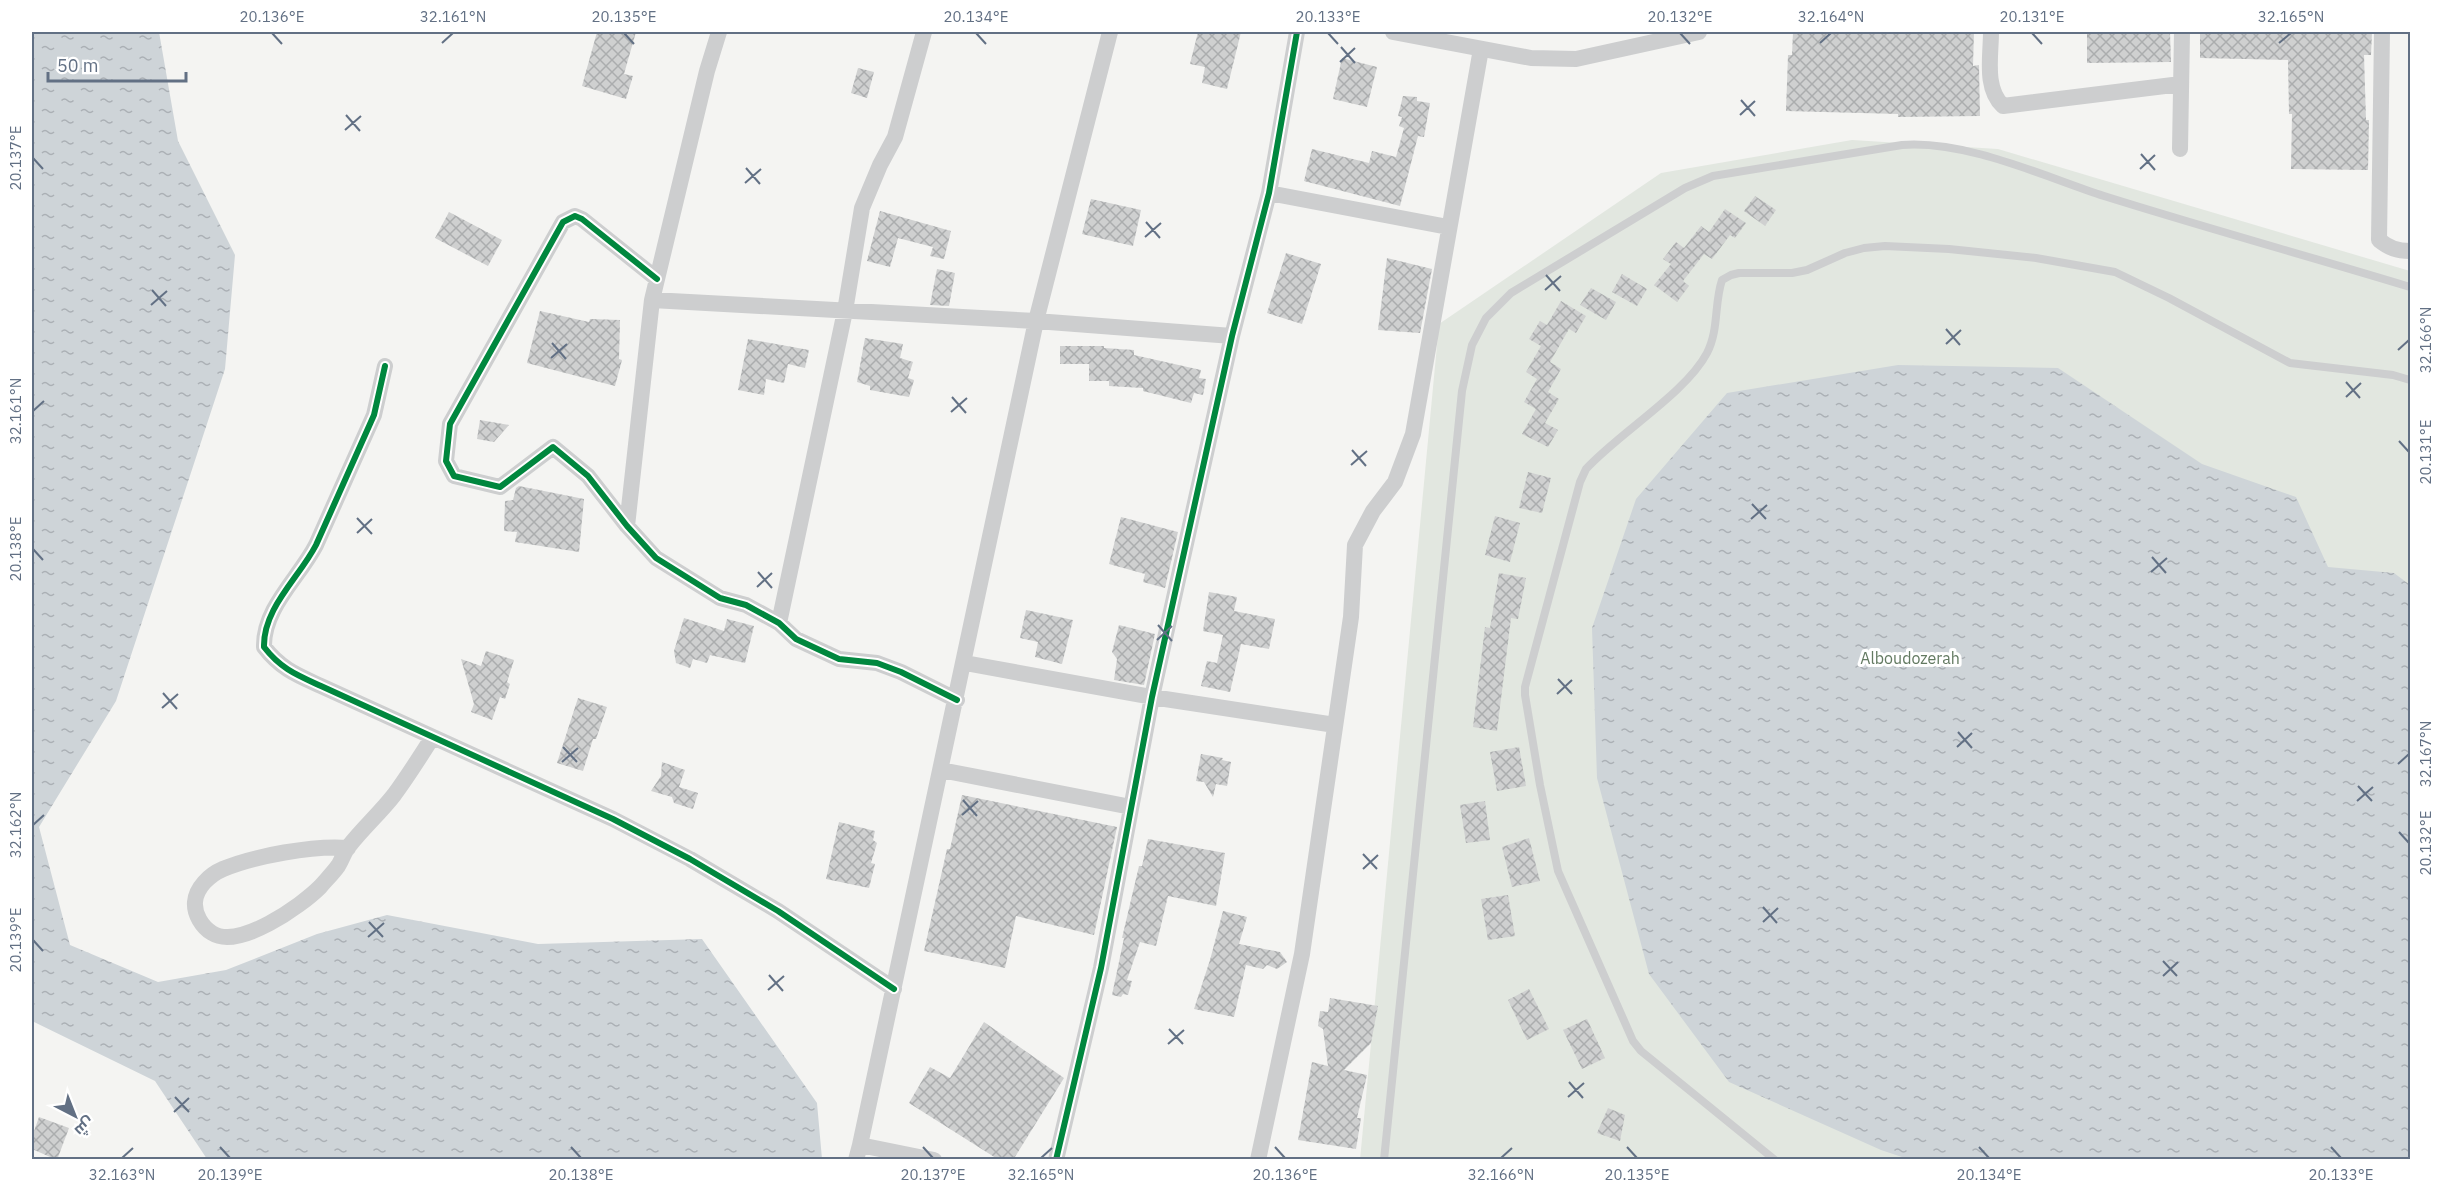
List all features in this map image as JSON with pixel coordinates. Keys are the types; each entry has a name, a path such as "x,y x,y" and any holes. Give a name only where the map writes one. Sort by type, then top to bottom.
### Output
{"street":[{"path":"627,526 652,300 707,71 719,32"},
{"path":"779,623 845,311 862,208 880,165 895,137 924,32"},
{"path":"934,1160 858,1152 965,663 1036,321 1110,32"},
{"path":"1056,1160 1101,968 1152,697 1232,336 1269,193 1297,32"},
{"path":"1393,32 1531,58 1576,59 1699,32"},
{"path":"1991,32 1991,89 1995,99 2003,106 2181,84"},
{"path":"2180,149 2182,32"},
{"path":"2382,32 2379,240 2389,248 2410,251"},
{"path":"1258,1160 1302,954 1351,618 1355,544 1373,511 1395,482 1413,434 1481,49"},
{"path":"1269,193 1448,227"},
{"path":"657,279 582,219 575,216 563,222 450,424 446,461 454,476 500,487 553,447 588,476 627,526 656,558 720,598 746,605 779,623 796,639 839,659 877,663 902,672 957,700"},
{"path":"652,300 1036,321 1232,336"},
{"path":"385,366 374,415 306,563 267,622 264,647 282,667 432,738 613,819 690,859 778,911 894,989"},
{"path":"965,663 1152,697 1335,725"},
{"path":"348,848 324,846 257,859 222,869 207,880 196,893 195,907 201,923 212,934 228,937 248,933 284,916 318,888 338,866 348,848 393,795 432,738"},
{"path":"941,770 1131,807"}],"lane":[{"path":"1384,1160 1462,391 1472,345 1486,318 1511,293 1685,188 1713,176 1869,150 1926,143 1965,151 2106,196 2410,287"},
{"path":"1775,1160 1641,1051 1633,1041 1558,871 1540,785 1525,695 1525,687 1577,494 1586,469 1671,394 1703,360 1708,351 1716,322 1717,300 1722,280 1739,273 1791,273 1807,270 1864,248 1885,246 1949,249 2036,258 2115,272 2169,298 2290,363 2393,375 2410,380"}],"green space":[{"name":"Alboudozerah","path":"1852,140 1998,149 2410,271 2410,1159 1360,1160 1439,324 1661,173"}],"water":[{"path":"32,32 159,32 178,141 235,255 225,369 116,701 39,827 70,945 158,982 226,970 317,934 387,915 538,944 702,939 817,1103 822,1159 207,1159 155,1081 32,1021"},
{"path":"1898,365 2058,368 2202,464 2296,497 2328,567 2394,573 2410,585 2410,1159 1908,1159 1881,1150 1729,1082 1649,974 1597,778 1592,628 1636,499 1727,393"}],"building":[{"path":"597,32 636,32 624,74 633,76 626,99 582,86"},
{"path":"1198,32 1241,32 1227,89 1202,83 1205,67 1190,64"},
{"path":"1793,32 1974,32 1973,66 1979,65 1980,116 1898,117 1898,114 1786,111 1788,55 1792,55"},
{"path":"2087,32 2170,32 2171,62 2087,63"},
{"path":"2200,32 2372,32 2371,55 2364,55 2366,120 2369,120 2368,170 2291,169 2292,114 2289,114 2288,60 2200,58"},
{"path":"1342,58 1377,67 1367,107 1333,99"},
{"path":"858,68 874,72 867,98 851,93"},
{"path":"1403,96 1417,97 1417,101 1430,103 1424,137 1418,136 1400,206 1304,181 1312,149 1369,163 1372,151 1396,157 1404,128 1399,126 1402,117 1398,116"},
{"path":"1755,196 1776,210 1765,226 1744,211"},
{"path":"1091,199 1141,210 1133,246 1082,234"},
{"path":"1725,209 1746,223 1735,238 1730,235 1712,259 1704,254 1683,281 1689,286 1677,302 1654,285 1671,264 1663,259 1676,242 1684,248 1701,226 1709,232"},
{"path":"880,211 951,231 944,259 930,256 933,247 898,238 890,267 867,261"},
{"path":"449,212 502,240 488,266 435,238"},
{"path":"1286,253 1321,264 1302,324 1267,313"},
{"path":"1387,258 1432,269 1420,333 1378,330"},
{"path":"937,269 955,273 949,306 930,305"},
{"path":"1622,274 1647,289 1637,306 1612,292"},
{"path":"1591,288 1616,302 1606,320 1580,305"},
{"path":"1561,301 1586,316 1576,333 1569,329 1550,362 1561,369 1548,392 1559,399 1545,423 1558,430 1548,447 1522,434 1536,409 1524,402 1537,379 1526,372 1541,346 1529,339 1540,321 1547,325"},
{"path":"540,311 589,322 590,319 620,320 619,359 622,360 615,386 527,363"},
{"path":"865,338 903,344 900,358 913,362 908,378 914,380 909,397 870,390 870,386 857,382"},
{"path":"748,339 809,350 805,368 788,364 784,383 766,379 764,395 738,390"},
{"path":"1060,346 1104,346 1104,348 1134,350 1134,355 1201,370 1199,378 1206,379 1203,395 1194,393 1191,403 1143,391 1143,388 1109,386 1109,381 1089,381 1089,364 1060,364"},
{"path":"480,420 509,425 494,442 477,439"},
{"path":"1528,472 1551,478 1542,513 1519,508"},
{"path":"519,486 584,499 579,552 515,542 517,532 504,531 505,501 513,500 516,488"},
{"path":"1495,516 1520,523 1510,562 1485,555"},
{"path":"1121,517 1178,532 1165,588 1143,582 1145,574 1109,564"},
{"path":"1499,573 1526,578 1518,619 1511,618 1497,731 1473,727 1485,627 1490,628"},
{"path":"1209,592 1237,597 1234,611 1275,619 1269,649 1241,644 1230,692 1201,686 1207,661 1217,663 1223,635 1203,631"},
{"path":"1026,610 1073,620 1062,664 1035,657 1038,642 1020,638"},
{"path":"684,618 724,631 727,619 754,626 745,663 710,655 707,663 693,659 690,668 676,663 674,651"},
{"path":"1119,625 1155,634 1144,685 1114,680 1117,659 1112,652"},
{"path":"486,651 514,660 507,682 510,684 505,699 500,697 492,720 471,712 474,704 461,659 481,666"},
{"path":"578,698 607,707 596,739 593,739 583,771 557,763"},
{"path":"1519,747 1526,786 1497,791 1490,752"},
{"path":"1201,754 1223,758 1222,760 1231,762 1227,786 1216,784 1213,797 1204,782 1196,781"},
{"path":"662,762 685,770 679,787 698,793 693,809 674,803 672,797 651,791 661,776"},
{"path":"962,795 1117,827 1094,935 1016,916 1005,968 924,951"},
{"path":"1485,801 1490,840 1466,843 1460,805"},
{"path":"839,822 875,831 873,840 877,843 871,863 875,864 869,888 826,879"},
{"path":"1529,838 1540,881 1512,887 1502,847"},
{"path":"1148,839 1225,853 1216,906 1168,896 1156,946 1140,942 1127,980 1132,981 1128,995 1123,994 1121,997 1112,995 1124,938 1122,938 1139,866 1142,866"},
{"path":"1508,895 1515,936 1488,940 1481,899"},
{"path":"1223,911 1247,917 1239,944 1280,952 1287,962 1277,969 1267,965 1263,969 1246,965 1234,1017 1194,1009"},
{"path":"1529,989 1549,1029 1527,1040 1508,1000"},
{"path":"1330,998 1378,1006 1371,1043 1344,1070 1367,1075 1357,1118 1361,1118 1356,1149 1298,1140 1312,1062 1328,1066 1323,1029 1318,1026 1320,1011 1328,1012"},
{"path":"1587,1019 1605,1058 1582,1069 1563,1030"},
{"path":"984,1022 1064,1078 1013,1160 999,1160 909,1103 930,1067 950,1078"},
{"path":"1608,1108 1625,1115 1620,1141 1597,1133"},
{"path":"39,1117 69,1128 57,1160 32,1149 32,1137"}],"cycle path":[{"path":"1056,1160 1101,968 1152,697 1232,336 1269,193 1297,32"},
{"path":"657,279 582,219 575,216 563,222 450,424 446,461 454,476 500,487 553,447 588,476 627,526 656,558 720,598 746,605 779,623 796,639 839,659 877,663 901,672 957,700"},
{"path":"385,366 374,415 316,545 269,619 264,647 270,655 290,671 304,678 613,819 690,859 778,911 894,989"}]}
